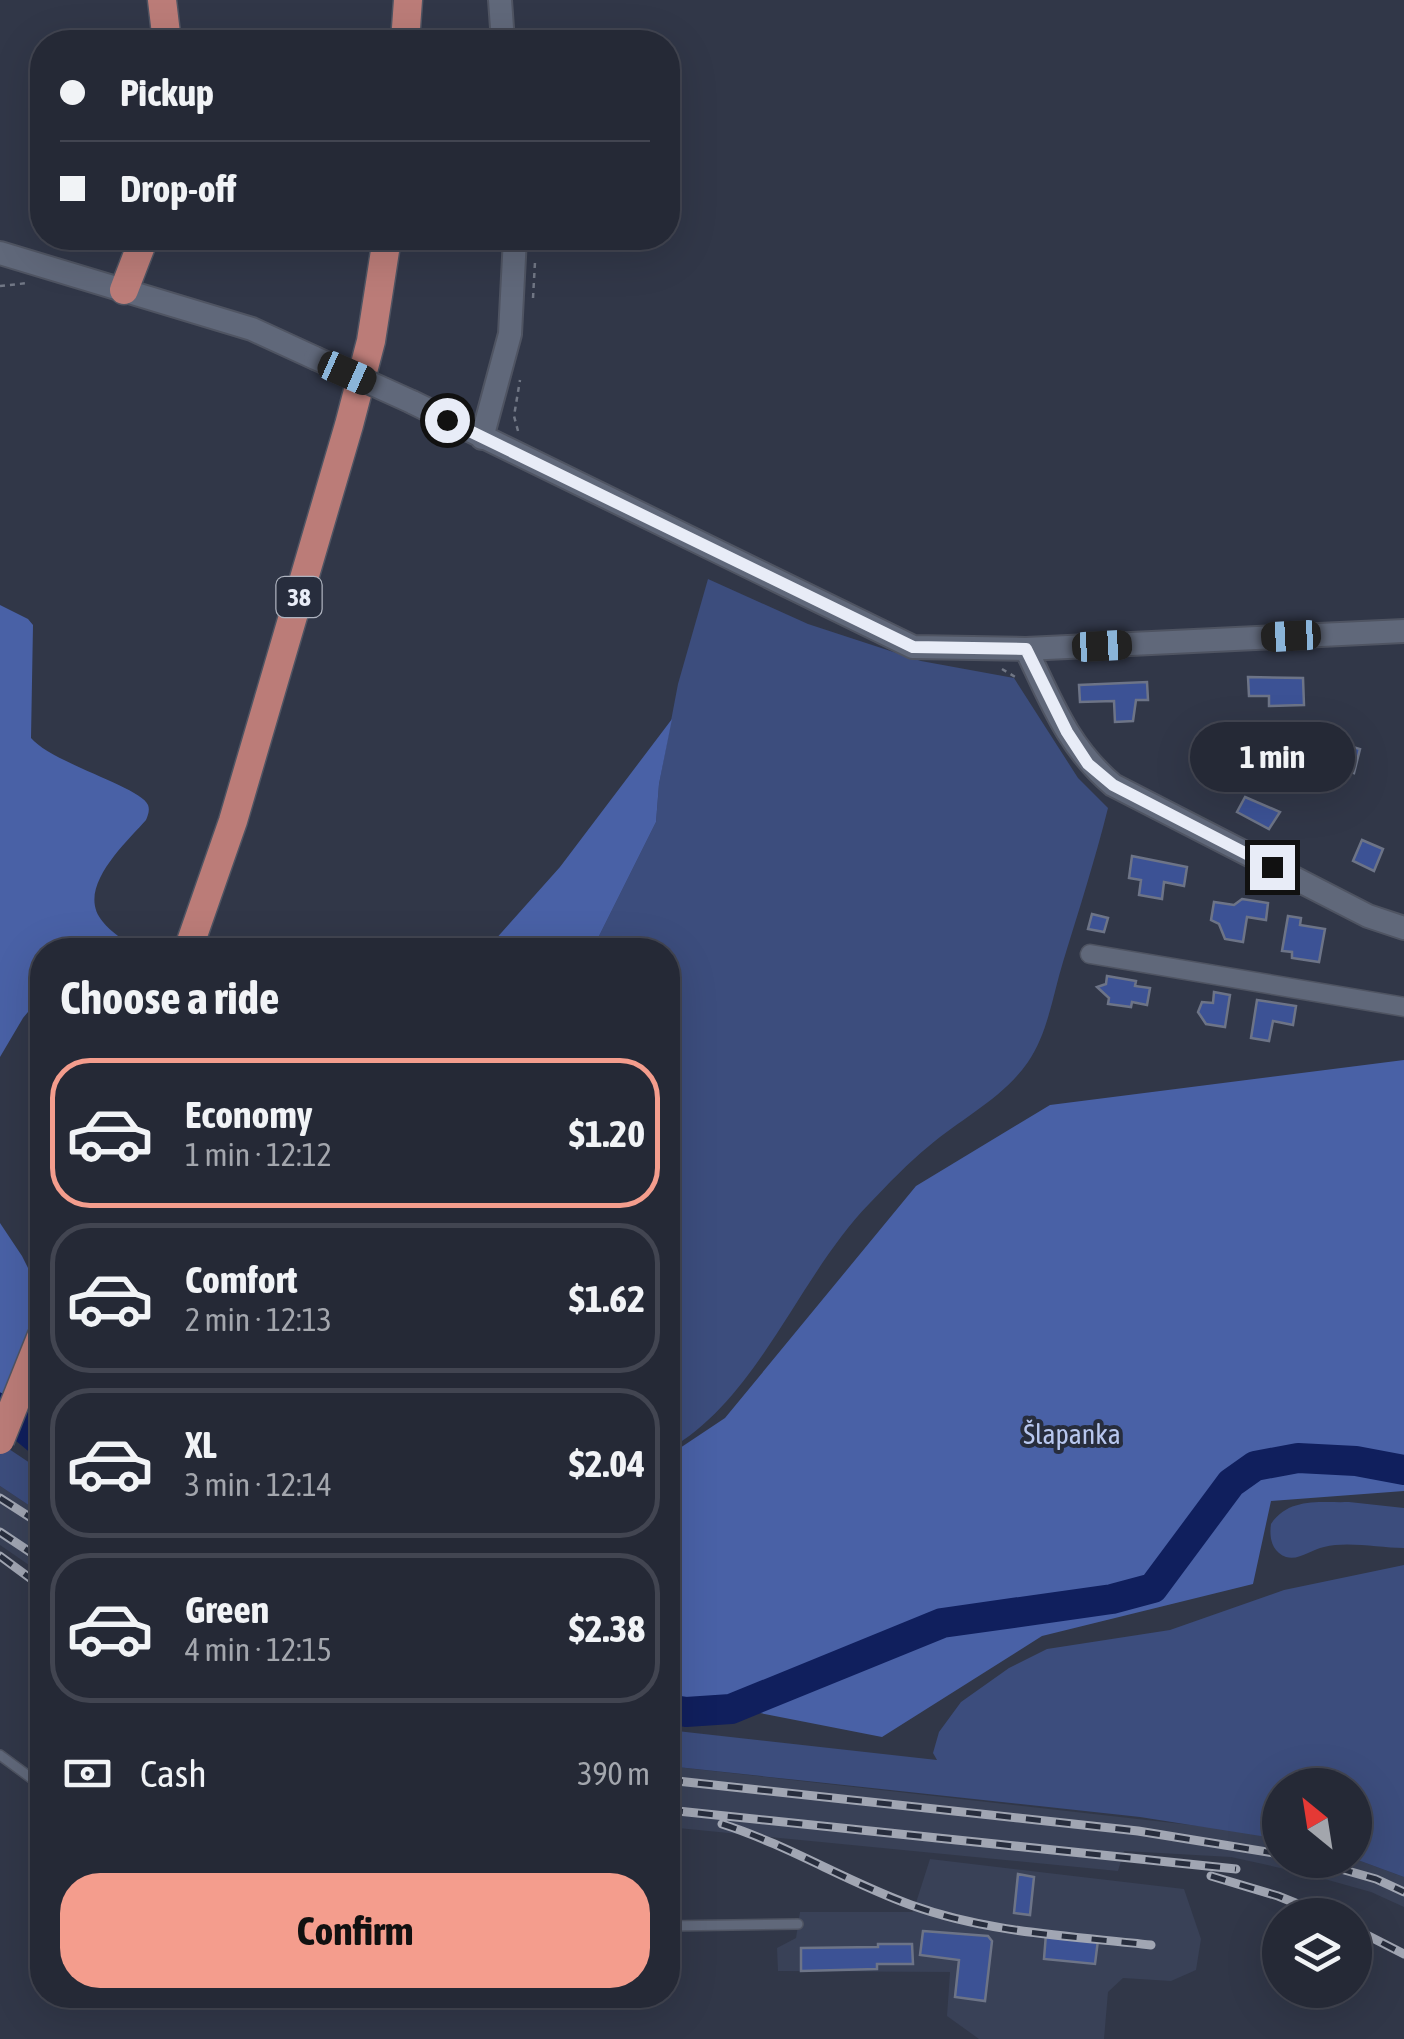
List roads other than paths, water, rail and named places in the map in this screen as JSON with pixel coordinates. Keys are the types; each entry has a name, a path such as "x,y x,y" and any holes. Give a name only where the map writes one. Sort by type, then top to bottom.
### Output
{"main road":[{"path":"162,0 166,30"},
{"path":"406,30 408,0"},
{"path":"124,290 139,250"},
{"name":"38","path":"192,938 233,821 350,425 372,341 385,250"},
{"path":"0,1440 30,1365"}],"street":[{"path":"500,0 502,30"},
{"path":"482,438 510,334 516,250"},
{"path":"0,253 252,329 412,402 913,647 1026,649 1404,631"},
{"path":"1026,649 1067,732 1088,764 1113,785 1368,916 1404,928"},
{"path":"1090,954 1404,1007"}],"lane":[{"path":"0,1755 30,1777"},
{"path":"680,1926 798,1924"}],"waterway":[{"name":"Šlapanka","path":"0,1408 30,1433"},
{"name":"Šlapanka","path":"680,1711 731,1709 942,1623 1112,1599 1153,1588 1231,1483 1255,1466 1298,1458 1356,1461 1404,1470"}],"railway":[{"path":"0,1498 30,1517"},
{"path":"0,1532 30,1552"},
{"path":"0,1556 30,1578"},
{"path":"680,1781 1138,1831 1262,1851"},
{"path":"680,1811 1236,1869"},
{"path":"722,1824 887,1896 940,1914 1030,1932 1151,1945"},
{"path":"1211,1876 1283,1898"},
{"path":"1372,1878 1404,1892"},
{"path":"1372,1938 1404,1954"}]}
